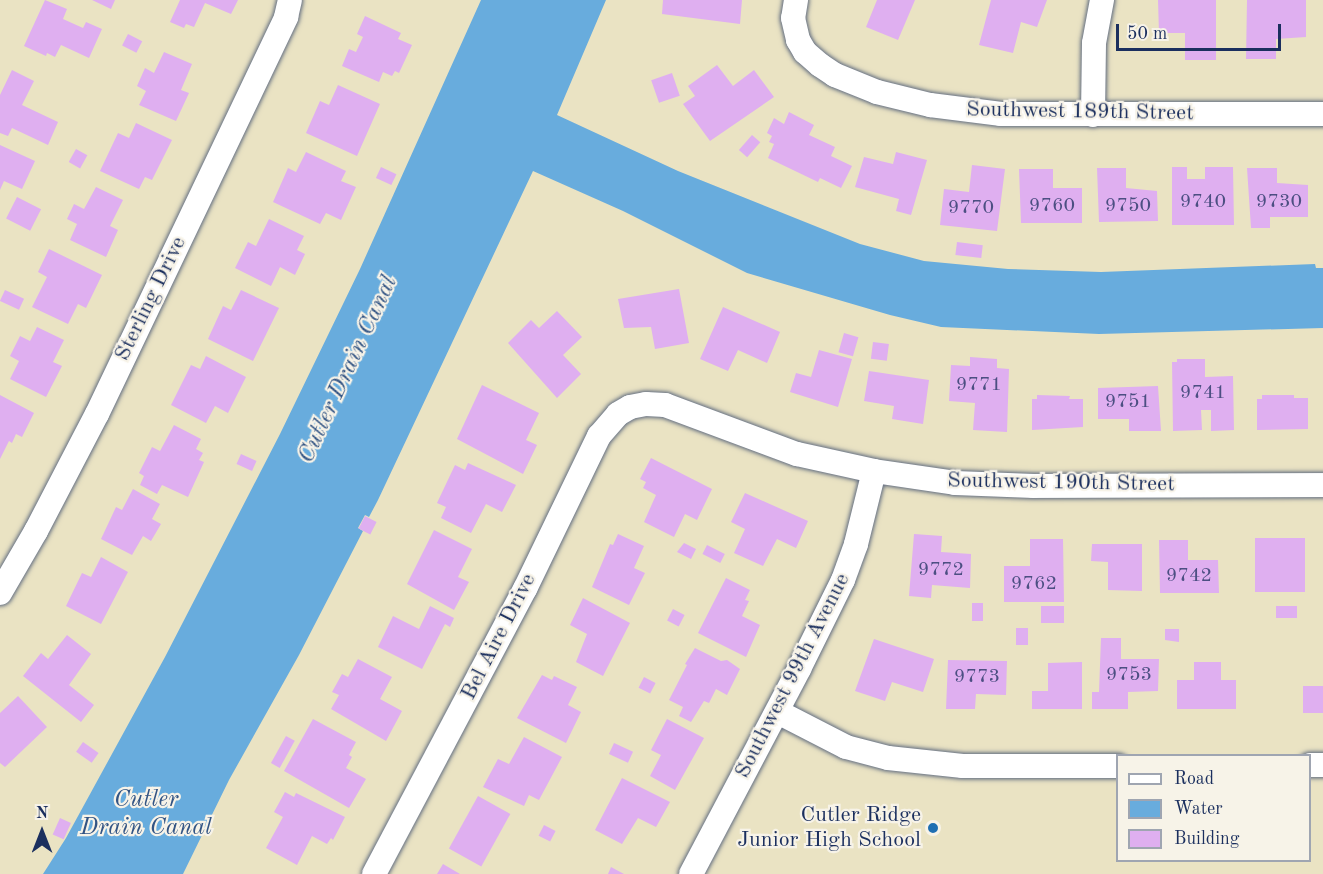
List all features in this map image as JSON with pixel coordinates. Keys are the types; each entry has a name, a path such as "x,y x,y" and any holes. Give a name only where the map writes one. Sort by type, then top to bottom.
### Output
{"street":[{"name":"Sterling Drive","path":"0,593 42,521 102,403 286,17 290,0"},
{"name":"Southwest 189th Street","path":"796,0 794,27 801,46 820,65 835,75 876,92 969,111 1093,115 1323,114"},
{"path":"1093,115 1094,43 1102,0"},
{"name":"Southwest 190th Street","path":"630,407 646,404 665,405 770,446 874,471 992,486 1323,485"},
{"name":"Bel Aire Drive","path":"374,874 525,589 599,436 618,414 630,407"},
{"name":"Southwest 99th Avenue","path":"691,874 777,712 851,561 874,471"},
{"path":"777,712 837,744 881,757 963,766 1116,766"}],"water":[{"name":"Cutler Drain Canal","path":"481,0 606,0 557,115 678,171 860,244 924,261 1008,269 1101,272 1315,264 1316,268 1323,268 1323,328 1099,334 941,327 890,315 747,273 623,211 533,171 378,500 369,517 365,515 358,528 363,531 299,655 229,780 183,874 43,874 66,838 165,657 280,434 360,269"}],"building":[{"path":"45,0 67,9 63,19 83,28 86,22 102,29 89,58 61,45 55,57 47,53 46,56 24,46"},
{"path":"92,0 115,0 111,9"},
{"path":"180,0 238,0 231,14 205,3 194,27 186,24 184,28 170,22"},
{"path":"663,0 742,0 740,24 662,14"},
{"path":"877,0 915,0 898,40 866,27"},
{"path":"991,0 1047,0 1037,27 1021,22 1013,53 979,45"},
{"path":"1158,0 1216,0 1216,60 1185,60 1185,33 1159,33"},
{"path":"1247,0 1306,0 1306,37 1276,39 1276,59 1246,59"},
{"path":"365,16 401,33 398,39 412,45 399,73 395,71 392,76 383,72 379,82 342,66 349,49 356,52 363,37 357,34"},
{"path":"128,34 142,41 136,53 122,46"},
{"path":"164,52 192,64 181,90 189,93 176,121 139,105 146,91 137,86 145,68 154,73"},
{"path":"717,65 733,86 754,70 774,97 710,141 683,104 695,96 688,86"},
{"path":"12,70 34,81 22,105 58,122 48,145 12,128 8,136 0,133 0,95"},
{"path":"672,73 680,96 659,103 651,80"},
{"path":"338,85 380,104 357,156 306,133 320,101 329,105"},
{"path":"789,112 814,125 809,135 835,147 831,156 852,166 841,188 820,178 818,182 768,158 774,144 769,142 772,136 767,133 774,118 784,124"},
{"path":"136,123 172,140 152,180 145,177 139,189 100,171 118,133 129,138"},
{"path":"752,135 760,142 747,157 739,150"},
{"path":"0,145 35,161 22,189 4,181 0,190"},
{"path":"76,149 87,155 80,168 69,162"},
{"path":"306,152 346,171 341,181 356,187 341,220 326,213 320,224 273,202 288,168 296,172"},
{"path":"896,152 927,160 911,215 896,211 899,199 855,187 864,157 893,164"},
{"path":"972,165 1005,169 997,231 940,225 944,189 969,192"},
{"path":"381,167 396,174 391,185 376,178"},
{"path":"1172,167 1187,167 1187,179 1205,179 1205,167 1233,167 1234,225 1172,225"},
{"path":"1097,168 1126,168 1126,188 1157,191 1158,221 1099,222"},
{"path":"1247,168 1277,168 1277,183 1308,185 1308,217 1270,217 1270,228 1251,228"},
{"path":"1019,169 1053,169 1053,188 1082,188 1082,223 1021,223"},
{"path":"96,187 123,200 110,226 118,230 106,257 70,240 77,224 67,219 74,204 84,209"},
{"path":"17,197 41,209 30,231 6,218"},
{"path":"269,219 304,236 297,250 305,254 295,275 280,267 271,286 235,268 248,242 256,246"},
{"path":"957,242 983,245 981,258 955,255"},
{"path":"49,249 102,275 86,308 78,304 68,324 32,307 47,277 38,272"},
{"path":"679,289 689,343 655,349 651,327 624,328 618,299"},
{"path":"5,290 24,299 19,310 0,301"},
{"path":"241,290 279,308 253,361 208,339 223,306 231,310"},
{"path":"723,307 780,332 767,363 738,350 728,371 700,359"},
{"path":"557,311 582,337 563,355 581,374 557,398 508,343 531,320 539,328"},
{"path":"37,327 64,340 53,362 62,366 46,397 10,379 19,361 10,356 20,336 30,341"},
{"path":"844,333 858,337 853,356 838,352"},
{"path":"873,342 889,344 887,361 871,359"},
{"path":"819,350 852,359 838,407 790,392 796,373 811,377"},
{"path":"206,356 246,377 228,413 215,406 206,423 171,405 191,365 200,369"},
{"path":"970,357 997,359 997,368 1009,369 1007,432 973,430 975,403 949,401 951,365 970,366"},
{"path":"1177,359 1205,359 1205,377 1233,376 1234,430 1211,431 1211,410 1201,410 1202,430 1173,431 1172,362 1177,362"},
{"path":"869,371 929,380 923,424 892,419 894,406 864,401"},
{"path":"482,385 539,413 526,440 537,445 523,474 457,439"},
{"path":"1158,386 1161,431 1129,431 1129,419 1098,419 1098,388"},
{"path":"0,395 34,413 22,437 16,434 12,443 9,441 0,459"},
{"path":"1037,395 1070,396 1069,399 1083,399 1083,427 1032,430 1032,399 1037,399"},
{"path":"1262,395 1294,395 1294,398 1308,398 1308,429 1257,430 1257,399 1262,399"},
{"path":"174,425 201,439 196,449 203,453 199,460 204,462 188,497 162,485 157,494 140,485 144,476 139,473 152,447 160,451"},
{"path":"241,454 257,461 252,471 237,464"},
{"path":"651,458 712,489 697,520 685,514 674,537 644,522 656,495 643,488 646,482 640,479"},
{"path":"468,463 516,485 502,512 486,504 471,533 441,518 446,507 437,503 455,465 465,470"},
{"path":"133,489 160,504 152,519 161,524 151,541 143,536 132,555 101,539 116,507 122,510"},
{"path":"745,493 808,521 796,548 777,539 763,566 734,553 745,529 731,522"},
{"path":"365,516 377,522 370,534 359,528"},
{"path":"434,530 472,549 458,577 469,582 454,610 407,584"},
{"path":"618,534 644,546 634,568 645,573 629,605 592,587 610,544 613,545"},
{"path":"914,534 942,536 941,552 971,554 970,588 932,585 931,598 909,596"},
{"path":"1255,538 1305,538 1305,592 1255,592"},
{"path":"1030,539 1063,539 1064,602 1004,602 1004,566 1030,566"},
{"path":"1159,540 1188,540 1188,560 1218,560 1219,593 1160,593"},
{"path":"684,543 696,549 691,559 677,552"},
{"path":"1092,544 1142,544 1142,591 1108,590 1108,562 1091,561"},
{"path":"707,545 725,554 720,563 702,554"},
{"path":"101,557 128,572 101,624 66,606 82,573 91,577"},
{"path":"726,578 750,590 745,600 749,601 742,616 760,625 746,657 698,633"},
{"path":"583,598 630,623 603,676 576,662 587,634 570,625"},
{"path":"972,603 983,603 983,621 972,621"},
{"path":"430,606 454,618 450,627 445,624 422,669 378,647 393,616 419,629"},
{"path":"1041,606 1064,606 1064,623 1041,623"},
{"path":"1276,606 1297,606 1297,618 1276,618"},
{"path":"673,609 685,615 679,626 667,621"},
{"path":"1016,628 1028,628 1028,645 1016,645"},
{"path":"1165,629 1179,629 1179,642 1165,640"},
{"path":"67,635 91,654 69,685 94,705 81,722 23,676 41,653 48,659"},
{"path":"1101,638 1121,638 1121,659 1159,659 1158,691 1128,692 1128,709 1092,709 1092,692 1099,692"},
{"path":"874,639 934,659 923,692 892,682 885,701 855,691"},
{"path":"695,648 721,661 727,660 740,669 727,695 716,689 709,703 704,701 691,722 679,716 683,707 669,700"},
{"path":"358,659 392,677 380,699 402,711 386,741 331,709 339,695 332,692 342,674 348,677"},
{"path":"948,660 1007,661 1006,695 976,694 975,709 946,709"},
{"path":"1082,662 1082,709 1032,709 1032,691 1048,691 1048,663"},
{"path":"1194,662 1221,662 1221,680 1236,680 1236,709 1177,709 1177,680 1194,680"},
{"path":"542,675 552,680 554,676 577,687 568,705 581,712 566,743 517,718"},
{"path":"644,677 656,683 650,694 639,688"},
{"path":"1303,686 1323,686 1323,713 1303,713"},
{"path":"18,696 47,727 5,767 0,763 0,713"},
{"path":"313,719 356,742 349,755 352,757 346,768 366,779 349,808 284,771"},
{"path":"667,719 704,738 675,790 650,776 661,755 651,750"},
{"path":"286,736 295,741 280,768 271,763"},
{"path":"524,737 562,757 539,800 529,795 524,806 483,787 498,759 509,764"},
{"path":"83,742 99,753 92,763 76,752"},
{"path":"614,743 633,752 628,763 609,754"},
{"path":"622,778 670,802 656,827 638,818 622,844 595,830"},
{"path":"285,792 294,797 296,793 345,817 333,840 331,838 327,844 312,836 297,865 266,848 283,817 274,812"},
{"path":"478,796 510,814 481,866 449,848"},
{"path":"60,818 71,823 64,839 53,834"},
{"path":"544,825 556,831 550,842 539,836"},
{"path":"443,864 460,874 437,874"},
{"path":"611,867 624,874 608,874"}],"place":[{"name":"Cutler Ridge Junior High School","path":"933,828"}]}
